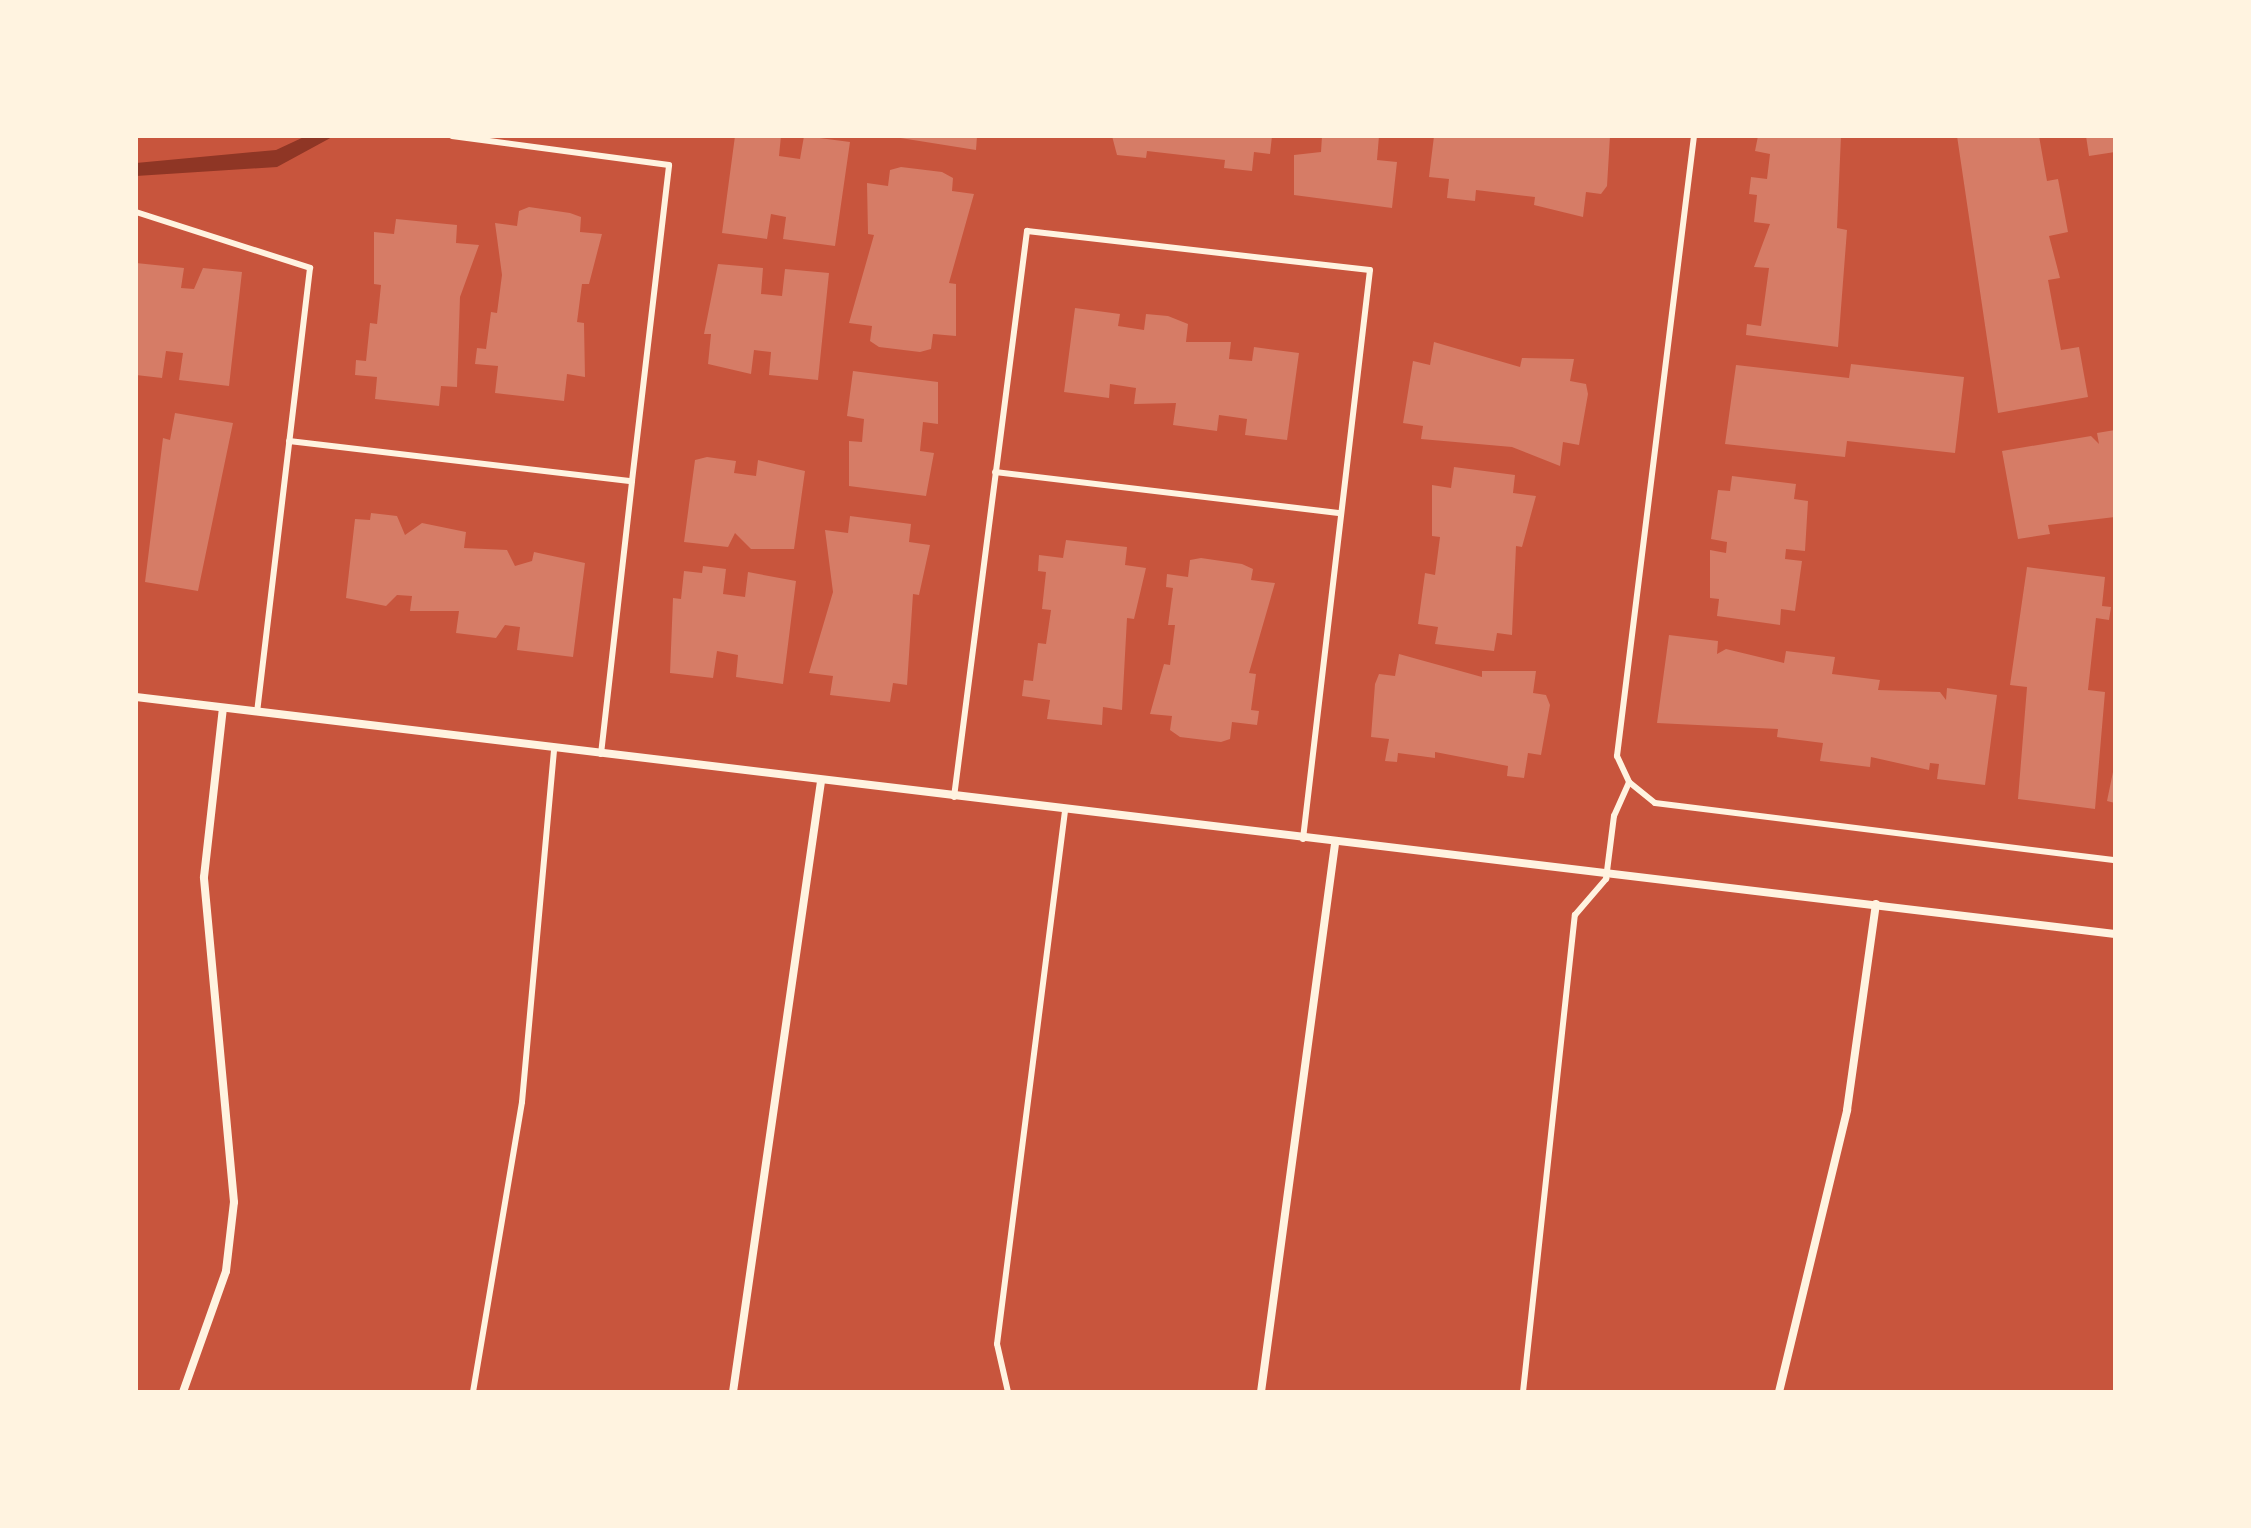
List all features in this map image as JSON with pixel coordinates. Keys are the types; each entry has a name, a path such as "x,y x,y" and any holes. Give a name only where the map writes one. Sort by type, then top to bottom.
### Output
{"street":[{"path":"136,697 1606,879 1876,904 2115,934"},
{"path":"183,1392 226,1271 234,1202 204,891 223,708"},
{"path":"733,1392 821,781"},
{"path":"1261,1392 1335,844"},
{"path":"1779,1392 1847,1110 1876,904"}],"lane":[{"path":"452,136 669,165 601,754"},
{"path":"1694,136 1617,756 1629,782 1655,803 2115,860"},
{"path":"136,212 173,228 310,268 257,712"},
{"path":"954,797 1027,231 1370,270 1303,840"},
{"path":"289,441 632,481"},
{"path":"995,472 1341,513"},
{"path":"473,1392 522,1102 554,748"},
{"path":"1523,1392 1575,915 1606,879 1614,816 1629,782"},
{"path":"1008,1392 997,1344 1065,811"}],"shaded area":[{"path":"306,136 334,136 277,167 136,176 136,163 276,150"}],"building":[{"path":"735,136 781,136 779,156 800,159 804,136 850,142 835,246 783,239 786,217 771,214 767,239 722,233"},
{"path":"888,136 977,136 976,150"},
{"path":"1112,136 1272,136 1270,154 1254,152 1252,171 1224,168 1225,160 1147,151 1146,158 1117,155"},
{"path":"1322,136 1379,136 1377,160 1397,162 1392,208 1294,195 1294,155 1321,152"},
{"path":"1434,136 1610,136 1607,186 1601,194 1586,192 1583,217 1534,205 1535,197 1476,190 1475,201 1447,198 1449,179 1429,177"},
{"path":"1758,136 1841,136 1837,228 1847,230 1838,347 1746,335 1747,324 1761,326 1769,268 1754,267 1770,224 1754,222 1757,195 1749,194 1751,177 1767,179 1770,154 1755,151"},
{"path":"1957,136 2039,136 2047,181 2058,179 2068,232 2049,236 2060,278 2048,280 2061,350 2079,347 2088,397 1998,413"},
{"path":"2086,136 2115,136 2115,152 2089,156"},
{"path":"901,167 942,172 953,178 952,191 974,194 949,283 956,284 956,336 933,334 931,349 920,352 879,347 870,341 872,326 849,323 874,235 868,234 867,183 888,186 890,170"},
{"path":"529,207 581,217 580,232 602,234 589,284 582,284 577,322 584,323 585,377 567,374 564,401 495,393 498,366 475,364 477,348 486,349 491,312 497,313 502,275 495,223 517,226 519,211"},
{"path":"396,219 457,225 456,243 479,245 460,297 457,387 441,386 439,406 375,399 377,377 355,375 356,360 366,361 370,323 377,324 381,285 374,284 374,232 394,234"},
{"path":"136,263 184,268 181,288 194,289 203,268 242,272 229,386 179,380 183,353 166,351 162,378 136,375"},
{"path":"718,264 763,268 761,294 782,296 785,269 829,273 818,380 769,375 771,352 754,350 751,374 708,364 711,334 704,334"},
{"path":"1075,308 1120,314 1118,326 1144,330 1146,314 1168,316 1188,324 1186,342 1231,342 1229,359 1252,361 1254,347 1299,353 1287,440 1245,435 1247,419 1219,415 1217,431 1173,425 1176,403 1134,404 1136,388 1110,384 1109,398 1064,392"},
{"path":"1434,342 1520,367 1522,358 1574,359 1570,381 1586,384 1588,394 1579,445 1563,442 1560,466 1512,447 1421,439 1423,426 1403,423 1413,361 1430,365"},
{"path":"1851,364 1964,377 1955,453 1847,441 1845,457 1725,444 1736,365 1849,378"},
{"path":"853,371 938,382 938,424 923,422 920,451 934,453 926,496 849,486 849,441 862,442 864,419 847,416"},
{"path":"175,413 233,423 198,591 145,582 163,438 170,440"},
{"path":"2115,430 2115,517 2048,525 2050,534 2018,539 2002,451 2091,436 2099,444 2097,433"},
{"path":"707,457 736,461 734,473 756,476 758,460 805,471 794,549 751,549 735,533 728,547 684,542 695,460"},
{"path":"1454,467 1515,475 1513,493 1536,496 1522,547 1516,546 1512,635 1497,633 1494,651 1435,644 1438,627 1418,624 1425,573 1435,575 1440,537 1432,536 1432,485 1451,488"},
{"path":"1732,476 1796,484 1794,499 1808,501 1805,551 1786,549 1785,559 1802,561 1795,611 1781,609 1780,625 1717,616 1719,599 1710,598 1710,550 1726,553 1727,542 1711,539 1718,490 1730,491"},
{"path":"371,513 397,516 405,535 422,523 466,532 464,548 507,550 515,566 532,561 534,552 585,563 573,657 517,650 520,627 505,625 496,638 456,633 459,611 410,611 412,596 397,595 386,606 346,598 355,519 370,520"},
{"path":"850,516 911,524 909,542 930,545 919,595 913,594 907,685 893,683 890,702 830,695 833,676 809,673 833,592 825,530 848,533"},
{"path":"1066,540 1127,547 1125,565 1146,568 1134,619 1127,618 1122,710 1103,707 1102,725 1047,719 1050,700 1022,696 1024,680 1033,681 1038,643 1046,644 1051,610 1042,609 1046,572 1038,571 1039,555 1063,558"},
{"path":"1201,558 1242,564 1253,569 1251,580 1275,583 1249,673 1256,674 1251,710 1259,711 1257,725 1232,722 1230,739 1221,742 1180,737 1170,730 1172,716 1150,714 1164,664 1170,665 1175,625 1168,625 1173,588 1166,587 1167,574 1188,577 1190,560"},
{"path":"703,566 726,569 723,594 745,597 748,572 796,581 783,684 736,677 738,655 717,651 713,678 670,673 673,598 681,599 684,571 702,573"},
{"path":"2027,567 2105,577 2102,606 2111,607 2109,620 2096,618 2088,690 2105,692 2095,809 2018,799 2027,687 2010,685"},
{"path":"1669,635 1718,641 1717,654 1726,649 1784,663 1786,651 1835,657 1832,674 1880,680 1878,690 1940,692 1946,700 1947,688 1997,695 1985,785 1937,779 1939,764 1930,763 1929,770 1871,757 1870,767 1820,761 1823,743 1777,737 1778,729 1657,723"},
{"path":"1399,654 1482,677 1482,671 1536,671 1533,693 1546,695 1550,705 1541,755 1528,753 1524,778 1507,776 1508,766 1435,752 1435,758 1398,753 1397,762 1385,761 1389,739 1371,737 1375,684 1379,674 1395,676"},
{"path":"2115,767 2115,803 2107,801"}]}
